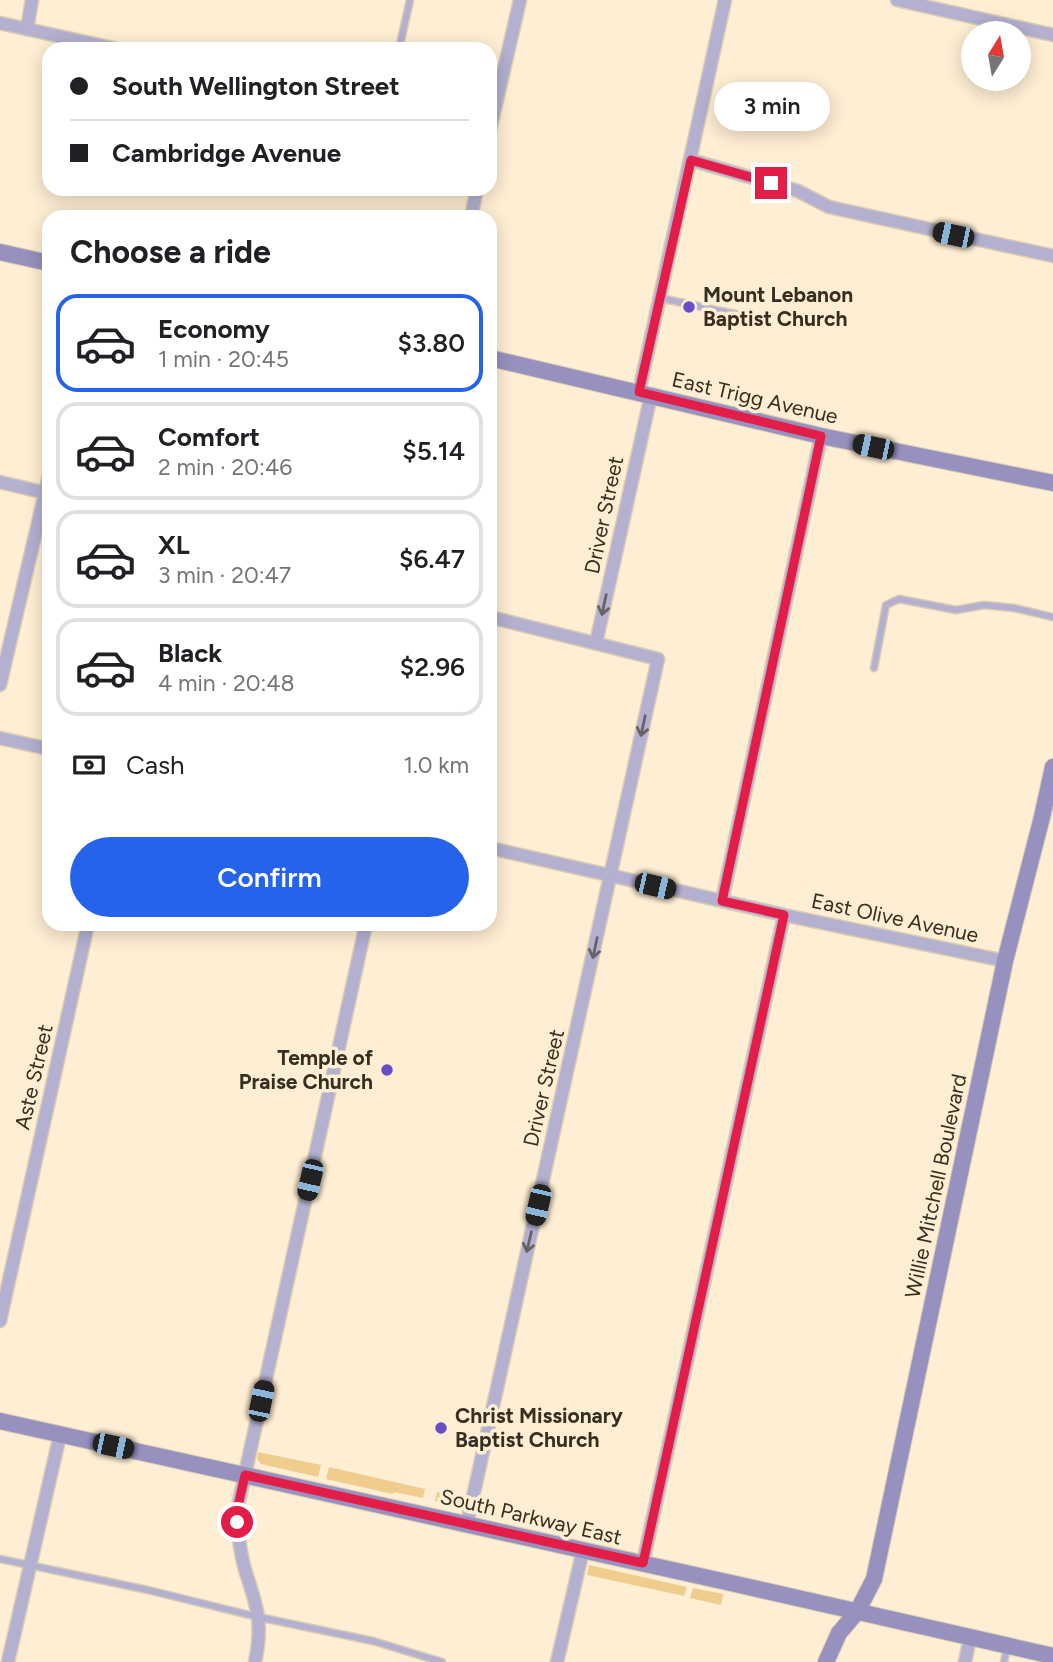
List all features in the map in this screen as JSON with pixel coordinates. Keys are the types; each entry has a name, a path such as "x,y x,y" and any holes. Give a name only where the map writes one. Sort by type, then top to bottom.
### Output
{"street":[{"path":"27,29 33,0"},
{"path":"497,100 520,0"},
{"name":"Driver Street","path":"467,1524 658,659 596,643 645,393 660,298 725,0"},
{"path":"897,0 1053,35"},
{"path":"0,23 86,42"},
{"path":"691,160 798,191 829,208 1053,256"},
{"path":"0,252 42,261"},
{"name":"East Trigg Avenue","path":"497,360 821,436 1053,483"},
{"path":"722,901 821,436"},
{"path":"0,482 42,491"},
{"path":"0,685 42,509"},
{"path":"497,619 596,643"},
{"path":"0,738 42,747"},
{"name":"Willie Mitchell Boulevard","path":"826,1662 839,1633 857,1612 874,1579 1005,961 1047,819 1053,767"},
{"name":"East Olive Avenue","path":"497,850 784,915 1005,961"},
{"path":"643,1563 784,915"},
{"name":"Aste Street","path":"0,1321 86,931"},
{"path":"255,1662 258,1617 244,1566 237,1522 238,1506 364,931"},
{"name":"South Parkway East","path":"0,1421 970,1638 1006,1654 1048,1658"},
{"path":"8,1662 61,1435"},
{"path":"556,1662 583,1550"},
{"path":"965,1662 970,1638"}],"lane":[{"path":"401,42 410,0"},
{"path":"660,298 744,316"},
{"path":"874,668 886,605 899,599 956,610 984,605 1014,608 1053,617"},
{"path":"0,1559 373,1641 442,1662"}],"shaded area":[{"path":"258,1452 321,1465 318,1477 261,1464 257,1459"},
{"path":"329,1467 425,1489 423,1498 326,1479"},
{"path":"437,1492 463,1497 455,1507 454,1504 435,1501"},
{"path":"589,1565 687,1587 684,1596 587,1575"},
{"path":"693,1588 723,1594 721,1605 690,1598"}],"place":[{"name":"Mount Lebanon Baptist Church","path":"689,307"},
{"name":"Temple of Praise Church","path":"387,1070"},
{"name":"Christ Missionary Baptist Church","path":"441,1428"}],"route":[{"path":"237,1522 245,1475 643,1563 784,915 722,901 821,436 639,392 691,160 771,183"}]}
